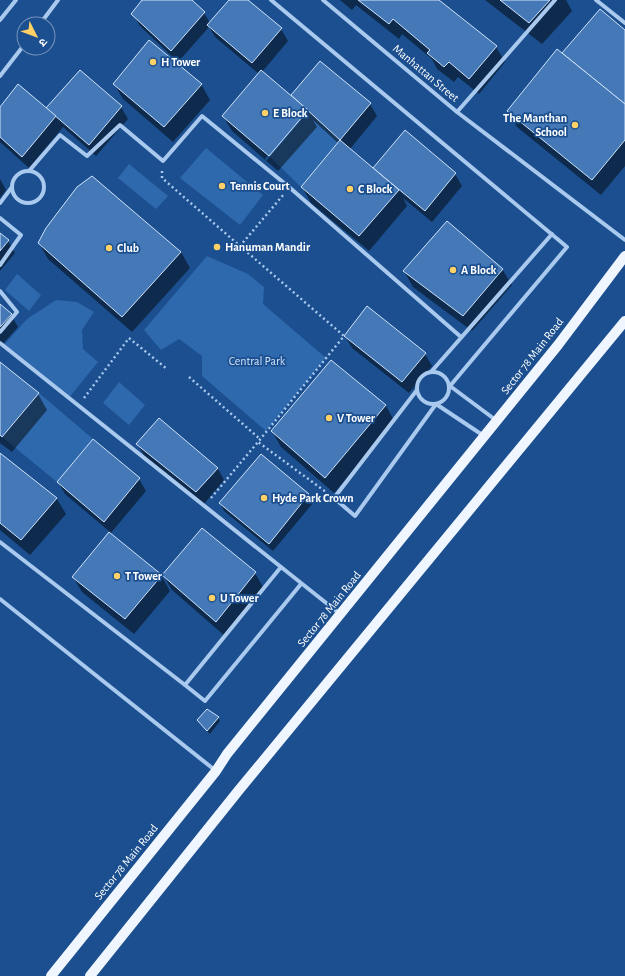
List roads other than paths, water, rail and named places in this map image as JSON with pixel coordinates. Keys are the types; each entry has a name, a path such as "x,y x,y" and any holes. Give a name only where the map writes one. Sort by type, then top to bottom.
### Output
{"main road":[{"name":"Sector 78 Main Road","path":"51,976 216,771 227,754 558,345 625,256"},
{"path":"90,976 250,778 625,321"}],"street":[{"path":"0,20 16,0"},
{"path":"46,16 58,0"},
{"path":"270,0 567,247 450,386 445,399 436,404 355,516 334,498 417,390 419,380 426,373 436,372 445,377 450,386 497,421"},
{"name":"Manhattan Street","path":"323,0 457,112 554,0"},
{"path":"596,0 625,23"},
{"path":"0,76 16,55"},
{"path":"457,112 625,240"},
{"path":"29,171 60,135 87,156 120,125 163,161 202,116 289,187 461,337"},
{"path":"0,203 12,187 15,177 24,171 29,171 39,175 44,184 43,194 35,202 24,203 16,197 12,187"},
{"path":"0,218 20,235 0,265"},
{"path":"431,372 552,234"},
{"path":"0,291 17,312 0,332"},
{"path":"0,343 78,407 341,615"},
{"path":"417,390 422,400 426,403 436,404 484,436"},
{"path":"0,542 205,701 302,584"},
{"path":"185,685 281,567"},
{"path":"0,599 216,771"}],"place":[{"name":"H Tower","path":"153,62"},
{"name":"E Block","path":"265,113"},
{"name":"The Manthan School","path":"575,125"},
{"name":"Tennis Court","path":"222,186"},
{"name":"C Block","path":"350,189"},
{"name":"Hanuman Mandir","path":"217,247"},
{"name":"Club","path":"109,248"},
{"name":"A Block","path":"453,270"},
{"name":"V Tower","path":"329,418"},
{"name":"Hyde Park Crown","path":"264,498"},
{"name":"T Tower","path":"117,576"},
{"name":"U Tower","path":"212,598"}],"park label":[{"name":"Central Park","path":"257,361"}]}
